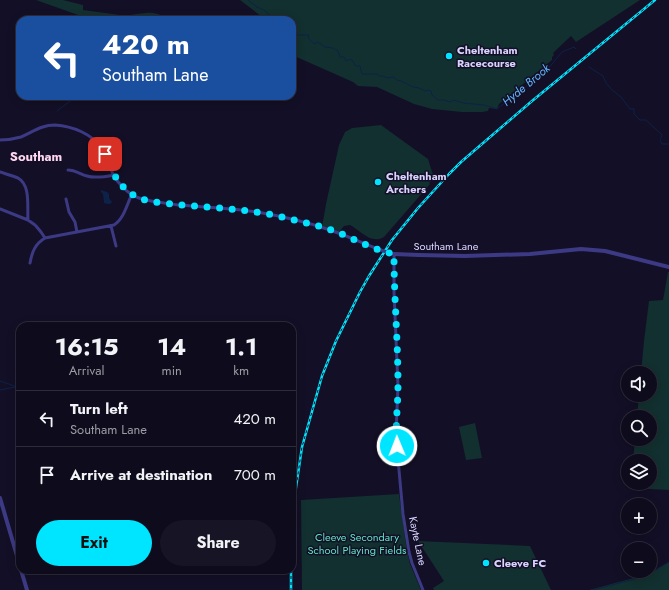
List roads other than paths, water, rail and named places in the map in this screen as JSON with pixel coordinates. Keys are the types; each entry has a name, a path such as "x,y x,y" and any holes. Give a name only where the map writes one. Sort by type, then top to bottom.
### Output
{"street":[{"name":"Southam Lane","path":"0,140 16,138 46,126 55,125 72,128 88,136 98,144 105,154 113,175 122,186 139,198 190,206 242,210 279,216 326,228 394,254 465,256 530,254 581,249 605,251 669,267"},
{"path":"68,170 74,170 87,177 113,175"},
{"path":"0,172 18,178 25,184 27,190 28,220"},
{"path":"30,263 34,248 44,238 111,226 118,222 132,194"},
{"path":"66,199 69,212 75,222 77,232"},
{"path":"0,209 28,220 41,232 44,238"},
{"path":"111,226 116,246"},
{"name":"Kayte Lane","path":"394,254 398,386 396,434 399,470 403,514 409,552 423,590"},
{"path":"0,498 16,552"},
{"path":"22,574 27,590"}],"water":[{"path":"101,190 109,194 109,198 112,202 111,204 104,203"}],"waterway":[{"name":"Hyde Brook","path":"248,0 271,16"},
{"name":"Hyde Brook","path":"296,35 309,35 308,38 314,44 317,42 325,47 333,48 338,51 340,57 344,57 346,61 351,59 356,66 360,66 362,74 377,74 387,78 394,77 397,80 413,87 425,91 431,91 432,95 438,100 450,102 454,100 463,103 484,105 497,109 547,70 562,52 574,47 576,49"},
{"name":"Hyde Brook","path":"589,67 603,76 606,83 612,90 621,97 630,109 634,109 634,114 640,120 646,120 662,135 660,141 662,144 669,144"},
{"path":"57,111 71,100"},
{"path":"0,381 16,387"},
{"path":"0,390 15,387"},
{"path":"593,590 646,576 669,562"}],"railway":[{"path":"296,488 302,447 322,376 336,341 360,292 392,240 418,208 461,162 532,101 655,0"},
{"path":"291,574 291,590"}],"place":[{"name":"Cheltenham Racecourse","path":"449,56"},
{"name":"Cheltenham Archers","path":"378,182"},
{"name":"Cleeve FC","path":"486,563"}],"district":[{"name":"Southam","path":"36,156"}],"park label":[{"name":"Cleeve Secondary School Playing Fields","path":"357,543"}]}
